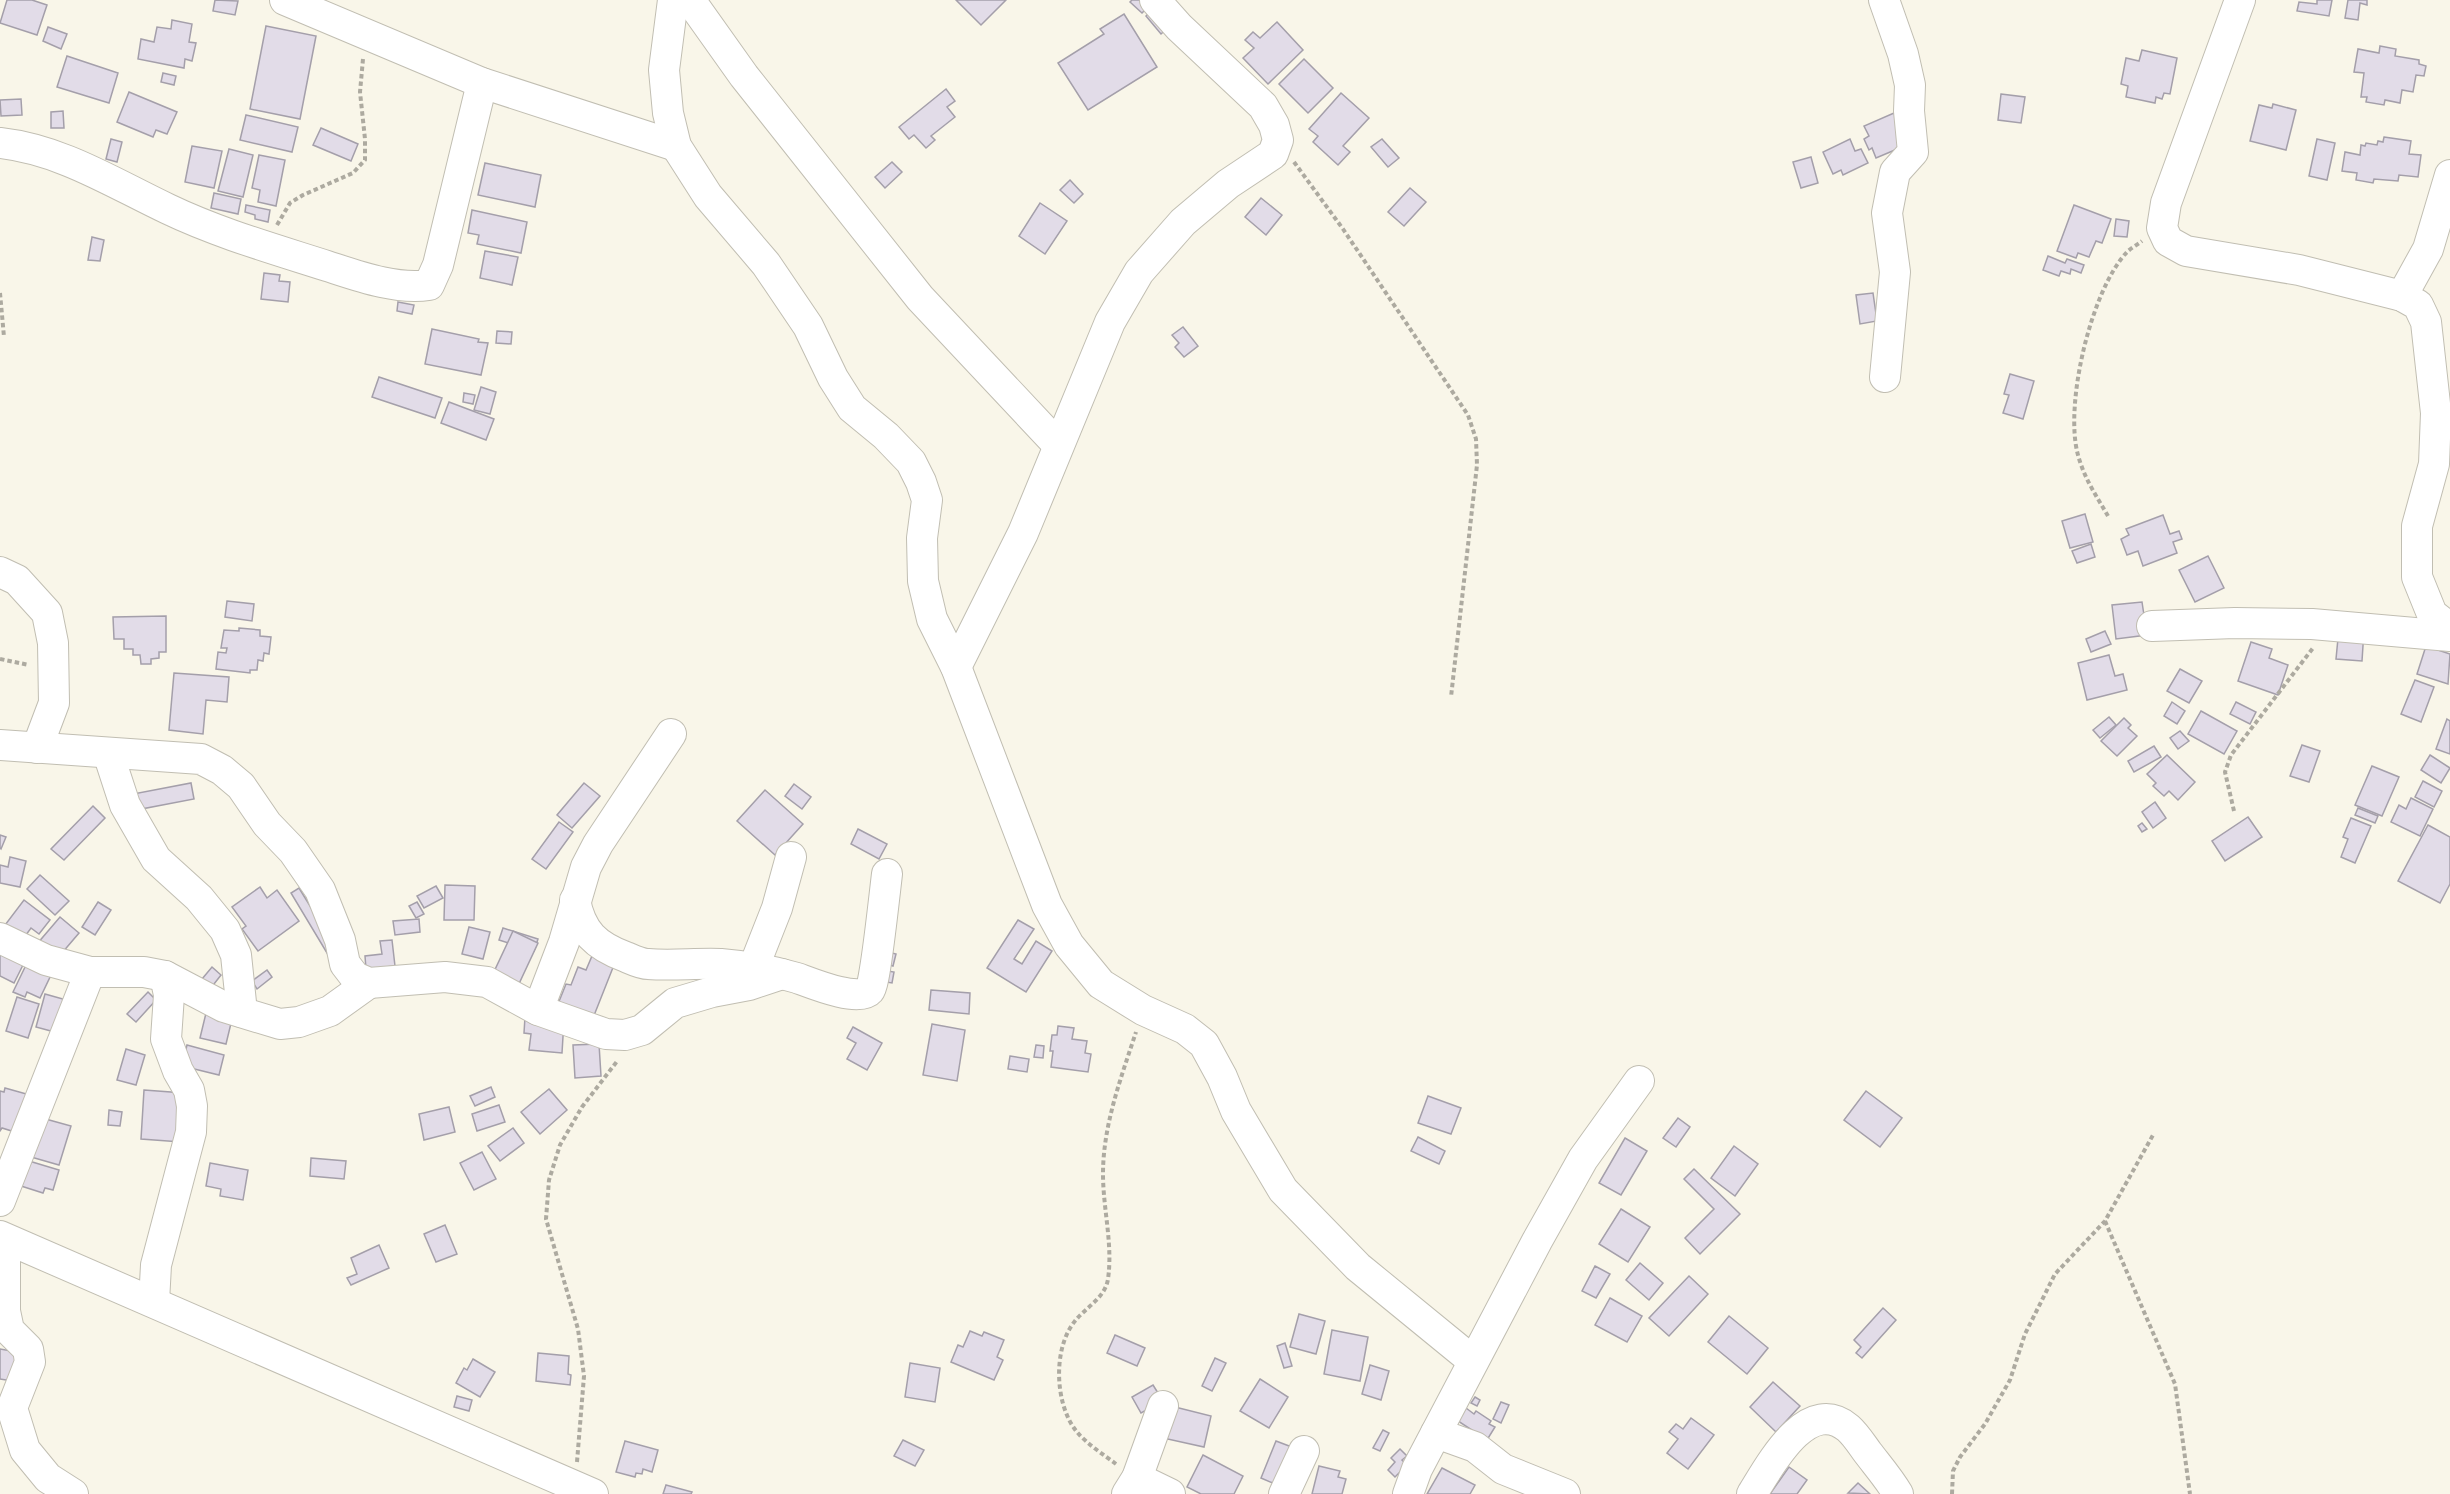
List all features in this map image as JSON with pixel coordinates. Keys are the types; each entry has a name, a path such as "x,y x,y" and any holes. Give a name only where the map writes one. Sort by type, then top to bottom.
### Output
{"street":[{"path":"285,0 482,83 676,146"},
{"path":"673,0 664,70 668,113 676,146 708,196 766,264 808,326 833,378 852,408 886,436 911,462 916,472 927,500 922,538 923,581 932,619 956,667 1047,905 1069,945 1101,984 1143,1010 1185,1029 1204,1044 1222,1077 1236,1111 1282,1190 1359,1267 1473,1361"},
{"path":"690,0 744,76 920,298 1058,445"},
{"path":"956,667 1023,533 1110,322 1139,272 1183,222 1228,184 1273,154 1278,140 1274,125 1263,106 1179,27 1155,0"},
{"path":"1884,0 1903,54 1910,85 1909,111 1913,152 1895,172 1887,213 1895,272 1885,377"},
{"path":"2240,0 2166,203 2162,228 2168,241 2186,251 2299,270 2402,296 2418,305 2426,322 2436,413 2434,464 2417,526 2417,577 2432,614 2450,628"},
{"path":"0,143 30,147 65,158 170,210 265,246 355,275 412,288 429,285 438,265 482,83"},
{"path":"2402,296 2428,249 2450,175"},
{"path":"0,572 16,580 47,613 53,643 54,703 37,748"},
{"path":"2152,626 2235,623 2329,626 2450,636"},
{"path":"54,703 94,752 156,859 199,898 225,930 236,955 242,1012"},
{"path":"538,1010 564,942 586,867 598,844 671,734"},
{"path":"0,745 201,759 222,770 241,786 267,824 293,851 320,890 340,940 345,964 355,977 369,983 445,977 487,982 538,1010 606,1034 625,1035 642,1030 675,1004 782,974"},
{"path":"753,969 777,908 791,857"},
{"path":"575,900 579,918 586,931 601,945 645,964 721,964 782,974 851,995 863,995 871,990 875,981 878,934 887,874"},
{"path":"0,938 46,960 90,972 144,972 165,976 224,1007 280,1024 299,1022 330,1011 369,983"},
{"path":"0,1201 90,972"},
{"path":"154,1302 156,1265 191,1132 192,1106 189,1090 178,1071 166,1039 169,995 165,976"},
{"path":"1408,1494 1417,1469 1473,1361 1583,1159 1639,1082"},
{"path":"73,1494 48,1478 26,1450 12,1408 30,1362 28,1349 9,1330 4,1311 3,1238 585,1490"},
{"path":"1163,1406 1132,1486 1170,1494"},
{"path":"1752,1494 1788,1440 1804,1426 1818,1420 1833,1421 1847,1427 1898,1494"},
{"path":"1436,1432 1475,1447 1503,1469 1565,1494"},
{"path":"1284,1494 1304,1451"}],"path":[{"path":"265,246 290,203 353,173 365,160 365,130 360,92 366,34"},
{"path":"1278,140 1343,229 1428,353 1468,415 1476,439 1474,489 1450,697"},
{"path":"2108,516 2088,482 2077,454 2073,405 2082,351 2105,285 2110,277 2127,251 2162,228"},
{"path":"0,293 3,338"},
{"path":"2234,811 2225,772 2230,755 2257,724 2329,626"},
{"path":"1132,1486 1078,1433 1065,1414 1058,1378 1062,1350 1073,1323 1101,1295 1108,1281 1109,1252 1103,1173 1109,1121 1143,1010"},
{"path":"585,1490 577,1443 584,1376 578,1329 546,1219 549,1180 560,1145 582,1107 642,1030"},
{"path":"1952,1494 1953,1471 1960,1457 1985,1424 2010,1380 2025,1334 2055,1274 2105,1221 2153,1135"},
{"path":"2105,1221 2175,1384 2190,1494"}],"building":[{"path":"7,0 32,0 47,5 37,35 0,23"},
{"path":"215,0 238,1 235,15 213,11"},
{"path":"956,0 1006,0 981,25"},
{"path":"1132,0 1151,0 1153,2 1142,13 1130,2"},
{"path":"2317,0 2332,0 2329,16 2297,11 2299,2 2317,4"},
{"path":"2348,0 2367,0 2367,5 2360,3 2358,20 2345,18"},
{"path":"1155,7 1171,25 1161,34 1146,16"},
{"path":"1124,14 1157,67 1088,110 1058,63 1104,34 1100,29"},
{"path":"172,20 192,24 189,42 196,43 192,61 185,59 184,68 138,59 141,39 154,42 157,27 171,29"},
{"path":"1277,22 1303,50 1268,84 1243,58 1254,48 1245,40 1253,32 1260,38"},
{"path":"266,26 316,36 300,119 250,109"},
{"path":"48,27 67,34 61,49 43,41"},
{"path":"2380,46 2396,49 2395,56 2419,60 2419,64 2426,66 2424,76 2416,75 2413,92 2402,90 2400,103 2385,100 2384,105 2366,102 2367,97 2361,97 2364,73 2354,72 2358,49 2379,53"},
{"path":"2142,50 2177,58 2170,94 2164,93 2162,99 2156,97 2155,103 2126,97 2128,86 2121,84 2126,58 2139,61"},
{"path":"67,56 118,73 109,103 57,87"},
{"path":"1304,59 1333,88 1308,113 1279,84"},
{"path":"163,73 176,76 174,85 161,82"},
{"path":"946,89 955,101 947,107 955,117 931,136 935,140 926,148 914,135 909,139 899,127"},
{"path":"129,92 177,112 167,134 156,130 153,137 117,122"},
{"path":"1341,93 1369,118 1343,146 1350,152 1338,165 1313,142 1318,136 1309,129"},
{"path":"2001,94 2025,97 2021,123 1998,120"},
{"path":"21,99 22,115 1,116 0,100"},
{"path":"2273,104 2296,110 2286,150 2250,141 2259,105 2272,108"},
{"path":"63,111 64,128 51,128 51,112"},
{"path":"1894,113 1909,144 1876,158 1872,148 1869,150 1864,139 1869,136 1864,126"},
{"path":"246,115 298,127 292,152 240,140"},
{"path":"321,128 358,144 351,161 313,145"},
{"path":"2384,137 2411,141 2409,154 2421,155 2418,177 2399,175 2398,181 2374,179 2373,183 2356,180 2357,173 2342,171 2345,152 2360,155 2361,145 2365,146 2366,143 2377,145 2378,141 2383,142"},
{"path":"111,139 122,142 117,162 106,159"},
{"path":"1382,139 1399,158 1388,167 1371,147"},
{"path":"1850,139 1855,151 1861,149 1868,163 1843,175 1841,170 1833,174 1823,152"},
{"path":"2317,139 2335,143 2327,180 2309,176"},
{"path":"192,146 222,151 214,188 185,182"},
{"path":"229,149 253,155 243,197 218,191"},
{"path":"259,155 285,160 276,206 258,202 260,190 252,188"},
{"path":"1811,157 1818,183 1801,188 1793,162"},
{"path":"892,162 902,172 885,188 875,177"},
{"path":"485,163 541,175 535,207 478,195"},
{"path":"1070,180 1083,194 1074,203 1060,190"},
{"path":"1410,188 1426,202 1404,226 1388,212"},
{"path":"214,193 241,199 238,214 211,208"},
{"path":"1261,198 1282,215 1266,235 1245,217"},
{"path":"1040,203 1067,221 1045,254 1019,236"},
{"path":"246,205 270,210 268,222 255,219 255,215 245,212"},
{"path":"2074,205 2111,219 2102,243 2096,241 2089,257 2078,253 2076,258 2057,251"},
{"path":"472,210 527,222 521,253 477,244 479,235 468,233"},
{"path":"2116,219 2129,221 2127,237 2114,236"},
{"path":"92,237 104,240 100,261 88,260"},
{"path":"485,251 518,257 512,285 480,278"},
{"path":"2048,256 2065,263 2067,259 2084,265 2081,273 2071,269 2070,274 2061,271 2059,276 2043,270"},
{"path":"264,273 280,275 279,281 290,282 288,302 261,299"},
{"path":"1873,293 1877,321 1860,324 1856,295"},
{"path":"398,302 414,305 412,314 397,311"},
{"path":"1183,327 1198,346 1184,357 1175,347 1179,343 1172,335"},
{"path":"432,329 488,343 481,375 425,364"},
{"path":"497,331 512,332 511,344 496,343"},
{"path":"2010,374 2034,381 2023,419 2003,413 2009,395 2004,394"},
{"path":"379,377 442,398 435,418 372,397"},
{"path":"481,387 496,392 490,414 474,410"},
{"path":"464,393 475,395 473,404 463,402"},
{"path":"449,402 494,419 486,440 441,423"},
{"path":"2085,514 2093,542 2070,548 2062,521"},
{"path":"2163,515 2170,534 2179,531 2182,539 2173,542 2177,553 2143,566 2138,551 2127,555 2121,539 2129,535 2126,529"},
{"path":"2091,544 2095,557 2077,563 2072,551"},
{"path":"2208,556 2224,588 2195,602 2179,570"},
{"path":"227,601 254,604 252,621 225,617"},
{"path":"2142,602 2147,635 2116,639 2112,605"},
{"path":"166,616 166,652 159,652 159,658 151,659 151,664 141,664 140,655 133,655 133,649 124,649 124,639 114,639 113,617"},
{"path":"239,628 260,630 260,636 271,637 269,654 264,653 263,661 258,660 257,670 250,670 250,673 216,669 218,652 226,653 227,648 221,648 224,630 239,631"},
{"path":"2339,628 2364,630 2362,661 2336,659"},
{"path":"2105,631 2111,644 2091,652 2086,639"},
{"path":"2251,642 2272,649 2269,658 2288,665 2278,695 2238,681"},
{"path":"2426,646 2450,654 2448,684 2417,674"},
{"path":"2109,655 2115,676 2123,674 2127,690 2087,700 2078,663"},
{"path":"2180,669 2202,681 2189,703 2167,691"},
{"path":"174,673 229,677 227,702 206,700 203,734 169,730"},
{"path":"2415,680 2434,687 2421,722 2401,714"},
{"path":"2172,702 2185,711 2177,724 2164,716"},
{"path":"2236,702 2256,712 2250,724 2230,714"},
{"path":"2201,711 2237,731 2224,754 2188,734"},
{"path":"2109,717 2116,725 2100,738 2093,730"},
{"path":"2124,718 2131,725 2128,728 2137,736 2117,756 2101,741"},
{"path":"2447,719 2450,721 2450,754 2436,749"},
{"path":"2180,731 2189,741 2178,749 2170,738"},
{"path":"2302,745 2320,751 2309,782 2290,776"},
{"path":"2154,746 2161,757 2134,772 2128,761"},
{"path":"2167,755 2195,782 2178,800 2169,791 2164,796 2153,786 2156,783 2147,774"},
{"path":"2430,755 2450,768 2441,783 2421,770"},
{"path":"2372,766 2399,777 2382,816 2355,805"},
{"path":"2423,781 2442,791 2434,807 2415,797"},
{"path":"191,783 194,799 136,810 133,794"},
{"path":"584,783 600,796 572,828 557,815"},
{"path":"794,784 811,797 802,809 785,796"},
{"path":"765,790 803,824 775,855 737,821"},
{"path":"2411,798 2433,809 2420,836 2391,822 2399,805 2406,809"},
{"path":"2155,802 2166,818 2153,828 2142,812"},
{"path":"93,806 105,818 64,860 51,849"},
{"path":"2358,808 2378,816 2375,823 2355,815"},
{"path":"2248,817 2262,837 2225,861 2212,841"},
{"path":"2351,818 2371,826 2355,863 2341,857 2348,839 2343,837"},
{"path":"559,822 573,832 546,869 532,859"},
{"path":"2142,823 2147,829 2142,832 2138,826"},
{"path":"2428,825 2450,837 2450,884 2440,903 2398,881"},
{"path":"858,829 887,844 879,859 851,844"},
{"path":"0,835 6,837 1,849 0,848"},
{"path":"10,857 26,861 20,887 0,883 0,865 8,867"},
{"path":"40,875 69,901 55,915 27,889"},
{"path":"445,885 475,886 474,920 444,920"},
{"path":"436,886 443,898 424,908 417,896"},
{"path":"260,887 267,898 277,890 299,921 258,951 242,929 246,926 232,907"},
{"path":"299,888 339,953 330,958 291,893"},
{"path":"24,900 50,920 39,934 31,928 23,939 5,925"},
{"path":"98,902 111,910 95,935 82,927"},
{"path":"417,902 424,914 416,918 409,906"},
{"path":"60,917 79,933 56,960 37,944"},
{"path":"419,919 420,932 395,935 393,921"},
{"path":"1018,920 1034,929 1014,959 1022,964 1036,941 1052,951 1026,992 987,968"},
{"path":"469,927 490,932 483,959 462,954"},
{"path":"503,928 538,939 534,951 499,940"},
{"path":"513,931 538,943 517,988 492,976"},
{"path":"392,940 395,966 366,969 365,956 382,954 380,941"},
{"path":"884,951 896,954 893,966 882,963"},
{"path":"0,952 28,955 14,983 0,976"},
{"path":"592,956 614,965 593,1018 558,1004 566,984 571,985 578,967 586,970"},
{"path":"27,963 51,975 40,998 27,992 25,997 13,992"},
{"path":"212,967 221,975 207,993 197,985"},
{"path":"267,970 272,977 257,989 252,981"},
{"path":"882,970 894,972 892,983 880,981"},
{"path":"931,990 970,993 969,1014 929,1010"},
{"path":"148,992 156,1000 136,1022 127,1014"},
{"path":"45,994 70,1001 62,1034 36,1027"},
{"path":"17,997 39,1004 28,1038 6,1031"},
{"path":"207,1009 233,1015 226,1044 200,1038"},
{"path":"525,1017 564,1020 562,1053 529,1050 531,1034 524,1033"},
{"path":"932,1024 965,1030 957,1081 923,1075"},
{"path":"1058,1026 1074,1028 1072,1039 1087,1041 1085,1053 1091,1054 1088,1072 1051,1067 1052,1035 1057,1035"},
{"path":"853,1027 882,1043 867,1070 847,1059 856,1043 847,1038"},
{"path":"599,1044 601,1076 575,1078 573,1045"},
{"path":"187,1045 224,1055 219,1075 182,1066"},
{"path":"1036,1045 1044,1046 1043,1058 1034,1057"},
{"path":"126,1049 145,1055 136,1085 117,1080"},
{"path":"1010,1056 1029,1059 1027,1072 1008,1069"},
{"path":"491,1087 495,1097 475,1106 470,1096"},
{"path":"5,1088 30,1095 18,1133 2,1128 0,1131 0,1091 4,1092"},
{"path":"549,1089 567,1110 540,1134 521,1112"},
{"path":"144,1090 184,1093 181,1142 141,1139"},
{"path":"1866,1091 1902,1118 1880,1147 1844,1120"},
{"path":"1428,1096 1461,1108 1451,1134 1418,1123"},
{"path":"499,1105 505,1122 477,1131 472,1114"},
{"path":"449,1107 455,1132 424,1140 419,1114"},
{"path":"109,1110 122,1112 120,1126 108,1125"},
{"path":"42,1118 71,1126 59,1165 31,1157"},
{"path":"1678,1118 1690,1127 1676,1147 1663,1138"},
{"path":"513,1128 524,1143 500,1161 488,1146"},
{"path":"1418,1137 1445,1151 1439,1164 1411,1151"},
{"path":"1625,1138 1647,1151 1621,1195 1599,1183"},
{"path":"1734,1146 1758,1164 1735,1196 1711,1178"},
{"path":"482,1152 496,1179 474,1190 460,1163"},
{"path":"311,1158 346,1161 344,1179 310,1176"},
{"path":"29,1161 59,1170 53,1190 45,1188 43,1193 21,1186"},
{"path":"210,1163 248,1170 243,1200 220,1196 221,1189 206,1186"},
{"path":"1694,1169 1740,1214 1700,1254 1685,1238 1714,1209 1684,1179"},
{"path":"1621,1209 1650,1227 1628,1262 1599,1244"},
{"path":"445,1225 457,1254 436,1262 424,1234"},
{"path":"379,1245 389,1268 351,1285 347,1278 357,1274 351,1258"},
{"path":"1640,1263 1663,1283 1649,1300 1626,1280"},
{"path":"1595,1266 1610,1274 1596,1298 1582,1291"},
{"path":"1689,1276 1708,1294 1669,1336 1649,1318"},
{"path":"1610,1298 1642,1316 1627,1342 1595,1325"},
{"path":"1883,1308 1896,1320 1862,1358 1856,1353 1861,1347 1854,1340"},
{"path":"1299,1314 1325,1321 1316,1354 1290,1347"},
{"path":"1729,1316 1768,1348 1747,1374 1708,1342"},
{"path":"1332,1330 1368,1337 1360,1381 1324,1374"},
{"path":"970,1331 982,1336 984,1332 1004,1340 997,1357 1003,1360 994,1380 951,1362 958,1345 963,1347"},
{"path":"1115,1335 1145,1348 1137,1366 1107,1353"},
{"path":"1285,1343 1292,1366 1284,1368 1277,1346"},
{"path":"0,1349 23,1353 18,1382 0,1379"},
{"path":"538,1353 569,1356 570,1385 536,1381"},
{"path":"1215,1358 1226,1363 1212,1391 1202,1386"},
{"path":"473,1359 495,1372 480,1397 456,1383 464,1368 467,1370"},
{"path":"910,1363 940,1368 935,1402 905,1397"},
{"path":"1370,1365 1389,1371 1381,1400 1362,1394"},
{"path":"1260,1379 1288,1397 1269,1428 1240,1411"},
{"path":"1773,1382 1800,1406 1776,1432 1750,1407"},
{"path":"1153,1385 1163,1401 1141,1413 1132,1397"},
{"path":"457,1396 472,1400 469,1411 454,1407"},
{"path":"1475,1397 1480,1400 1477,1406 1471,1403"},
{"path":"1501,1402 1509,1405 1501,1423 1493,1419"},
{"path":"1171,1406 1211,1416 1204,1447 1163,1438"},
{"path":"1466,1408 1474,1414 1476,1411 1491,1421 1489,1424 1495,1427 1487,1440 1458,1421"},
{"path":"1691,1418 1714,1435 1688,1469 1667,1453 1678,1439 1669,1432 1676,1424 1683,1429"},
{"path":"1383,1430 1389,1433 1380,1451 1373,1448"},
{"path":"903,1440 924,1450 915,1466 894,1456"},
{"path":"625,1441 658,1450 652,1472 643,1469 642,1474 636,1473 635,1477 616,1472"},
{"path":"1276,1441 1297,1449 1282,1487 1261,1478"},
{"path":"1400,1449 1407,1456 1402,1460 1407,1465 1395,1477 1388,1470 1395,1462 1391,1458"},
{"path":"1203,1455 1243,1476 1234,1494 1201,1494 1187,1487"},
{"path":"1319,1466 1340,1471 1338,1477 1346,1479 1342,1494 1312,1494"},
{"path":"1789,1467 1807,1480 1797,1494 1770,1494"},
{"path":"1442,1468 1475,1485 1470,1494 1427,1494"},
{"path":"1858,1483 1870,1494 1848,1493"},
{"path":"666,1485 692,1492 691,1494 663,1494"}]}
